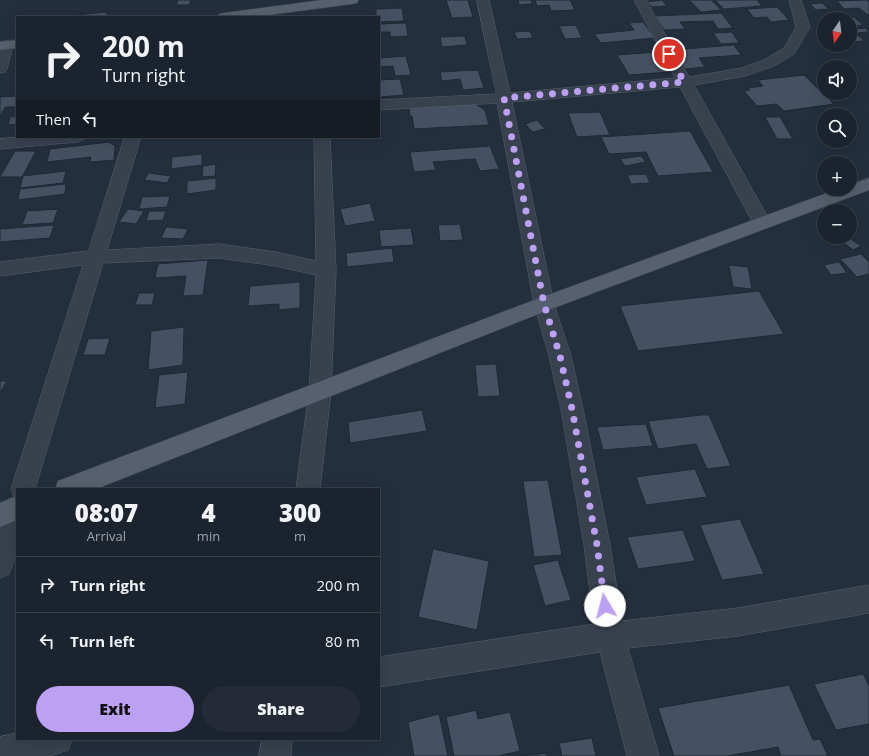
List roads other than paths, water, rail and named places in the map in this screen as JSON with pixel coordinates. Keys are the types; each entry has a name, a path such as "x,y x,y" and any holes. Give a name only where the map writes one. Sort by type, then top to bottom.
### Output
{"main road":[{"path":"231,16 348,0"},
{"path":"70,488 544,304 869,184"},
{"path":"0,515 16,508"}],"street":[{"path":"483,0 504,98 544,304 560,356 572,409 597,545 610,636 643,756"},
{"path":"640,0 762,223"},
{"path":"380,105 504,98 684,82 745,72 769,64 789,51 803,27 796,0"},
{"path":"0,69 8,45"},
{"path":"0,144 66,138"},
{"path":"23,488 94,257 133,138"},
{"path":"308,488 320,392 326,270 322,138"},
{"path":"0,269 45,262 94,257 219,251 276,259 326,270"},
{"path":"0,565 16,511"},
{"path":"380,672 610,636 738,622 869,599"},
{"path":"0,752 53,740"},
{"path":"275,756 277,740"}]}
